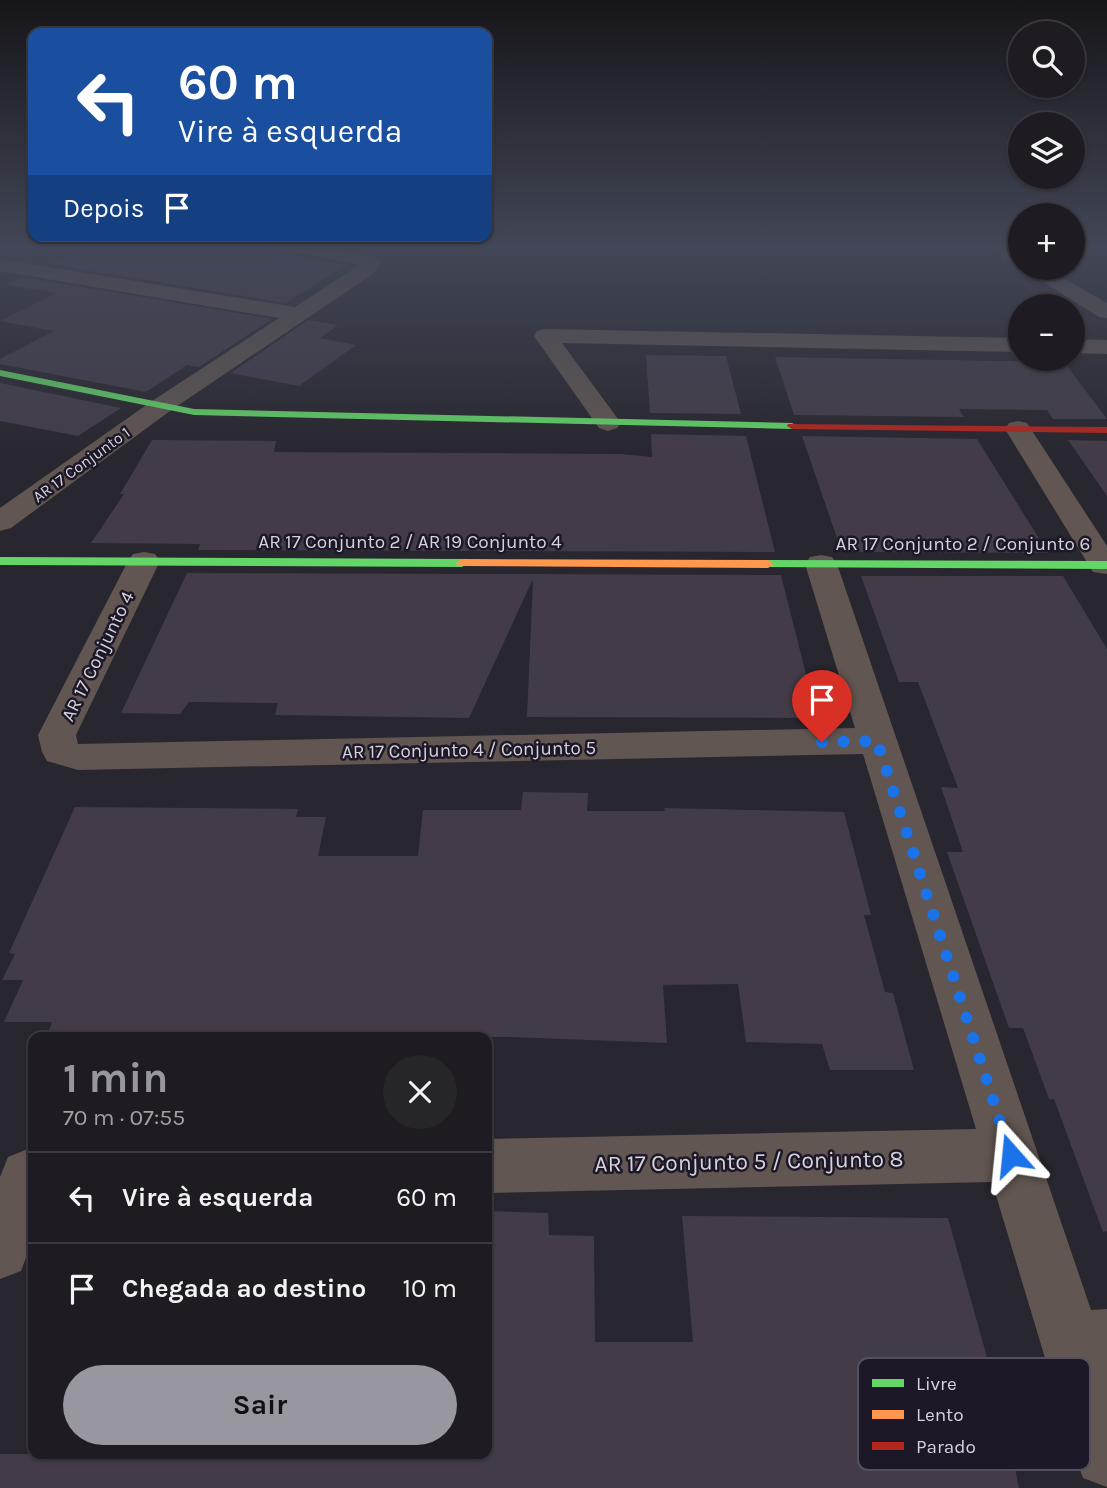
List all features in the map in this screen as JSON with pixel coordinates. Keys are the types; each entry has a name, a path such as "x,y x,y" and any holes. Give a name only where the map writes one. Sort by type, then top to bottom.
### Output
{"street":[{"name":"AR 17 Conjunto 1","path":"0,522 161,406 292,317"},
{"path":"608,423 545,335 1008,345"},
{"path":"1085,346 1107,347"},
{"path":"0,373 194,412 608,423 1107,430"},
{"path":"1018,429 1106,567"},
{"name":"AR 17 Conjunto 2 / AR 19 Conjunto 4","path":"0,561 821,564"},
{"name":"AR 17 Conjunto 4","path":"61,752 57,735 144,561"},
{"path":"821,564 1011,1155 1089,1341 1107,1454"},
{"name":"AR 17 Conjunto 2 / Conjunto 6","path":"821,564 1106,567"},
{"name":"AR 17 Conjunto 4 / Conjunto 5","path":"61,752 78,757 877,741"},
{"name":"AR 17 Conjunto 5 / Conjunto 8","path":"492,1167 1011,1155"},
{"path":"0,1250 20,1175"}],"building":[{"path":"7,317 272,319 199,367 187,365 146,392 0,364 0,359 54,331 0,321"},
{"path":"308,320 338,325 320,338 356,345 299,386 231,373"},
{"path":"646,355 726,356 741,414 650,413"},
{"path":"775,357 1008,361 1008,371 1071,371 1107,419 1053,419 1047,410 959,409 964,417 794,415"},
{"path":"0,383 121,408 78,436 0,421"},
{"path":"651,434 746,436 775,552 198,550 200,544 91,543 124,494 120,494 152,440 276,441 274,452 621,454 652,457"},
{"path":"802,436 977,439 1048,553 852,552 850,548 840,547"},
{"path":"1068,440 1107,441 1107,496"},
{"path":"187,573 781,575 817,718 527,717 533,579 469,718 275,715 278,703 189,702 180,714 121,713"},
{"path":"861,576 1063,576 1107,649 1107,1231 1103,1232 1054,1099 1049,1099 1023,1028 1009,1028 947,852 963,852 941,787 958,788 918,682 899,682"},
{"path":"523,792 588,793 587,811 665,811 664,808 844,812 871,915 864,915 885,992 893,993 914,1070 830,1070 822,1044 746,1042 738,984 663,985 667,1043 492,1037 492,1032 48,1032 52,1022 4,1022 23,980 2,980 15,954 9,953 75,807 298,809 296,817 326,817 318,856 418,856 423,810 521,810"},
{"path":"492,1211 548,1213 549,1235 594,1236 595,1342 693,1342 682,1216 948,1218 987,1358 858,1358 858,1470 1015,1470 1019,1488 0,1488 0,1454 28,1454 28,1459 492,1459"}],"traffic: fast":[{"path":"0,373 194,412 792,426"},
{"path":"0,561 462,563"},
{"path":"768,564 1107,565"}],"traffic: slow":[{"path":"462,563 768,564"}],"traffic: jam":[{"path":"792,426 1107,430"}],"route":[{"path":"822,742 877,741 1011,1155"}]}
